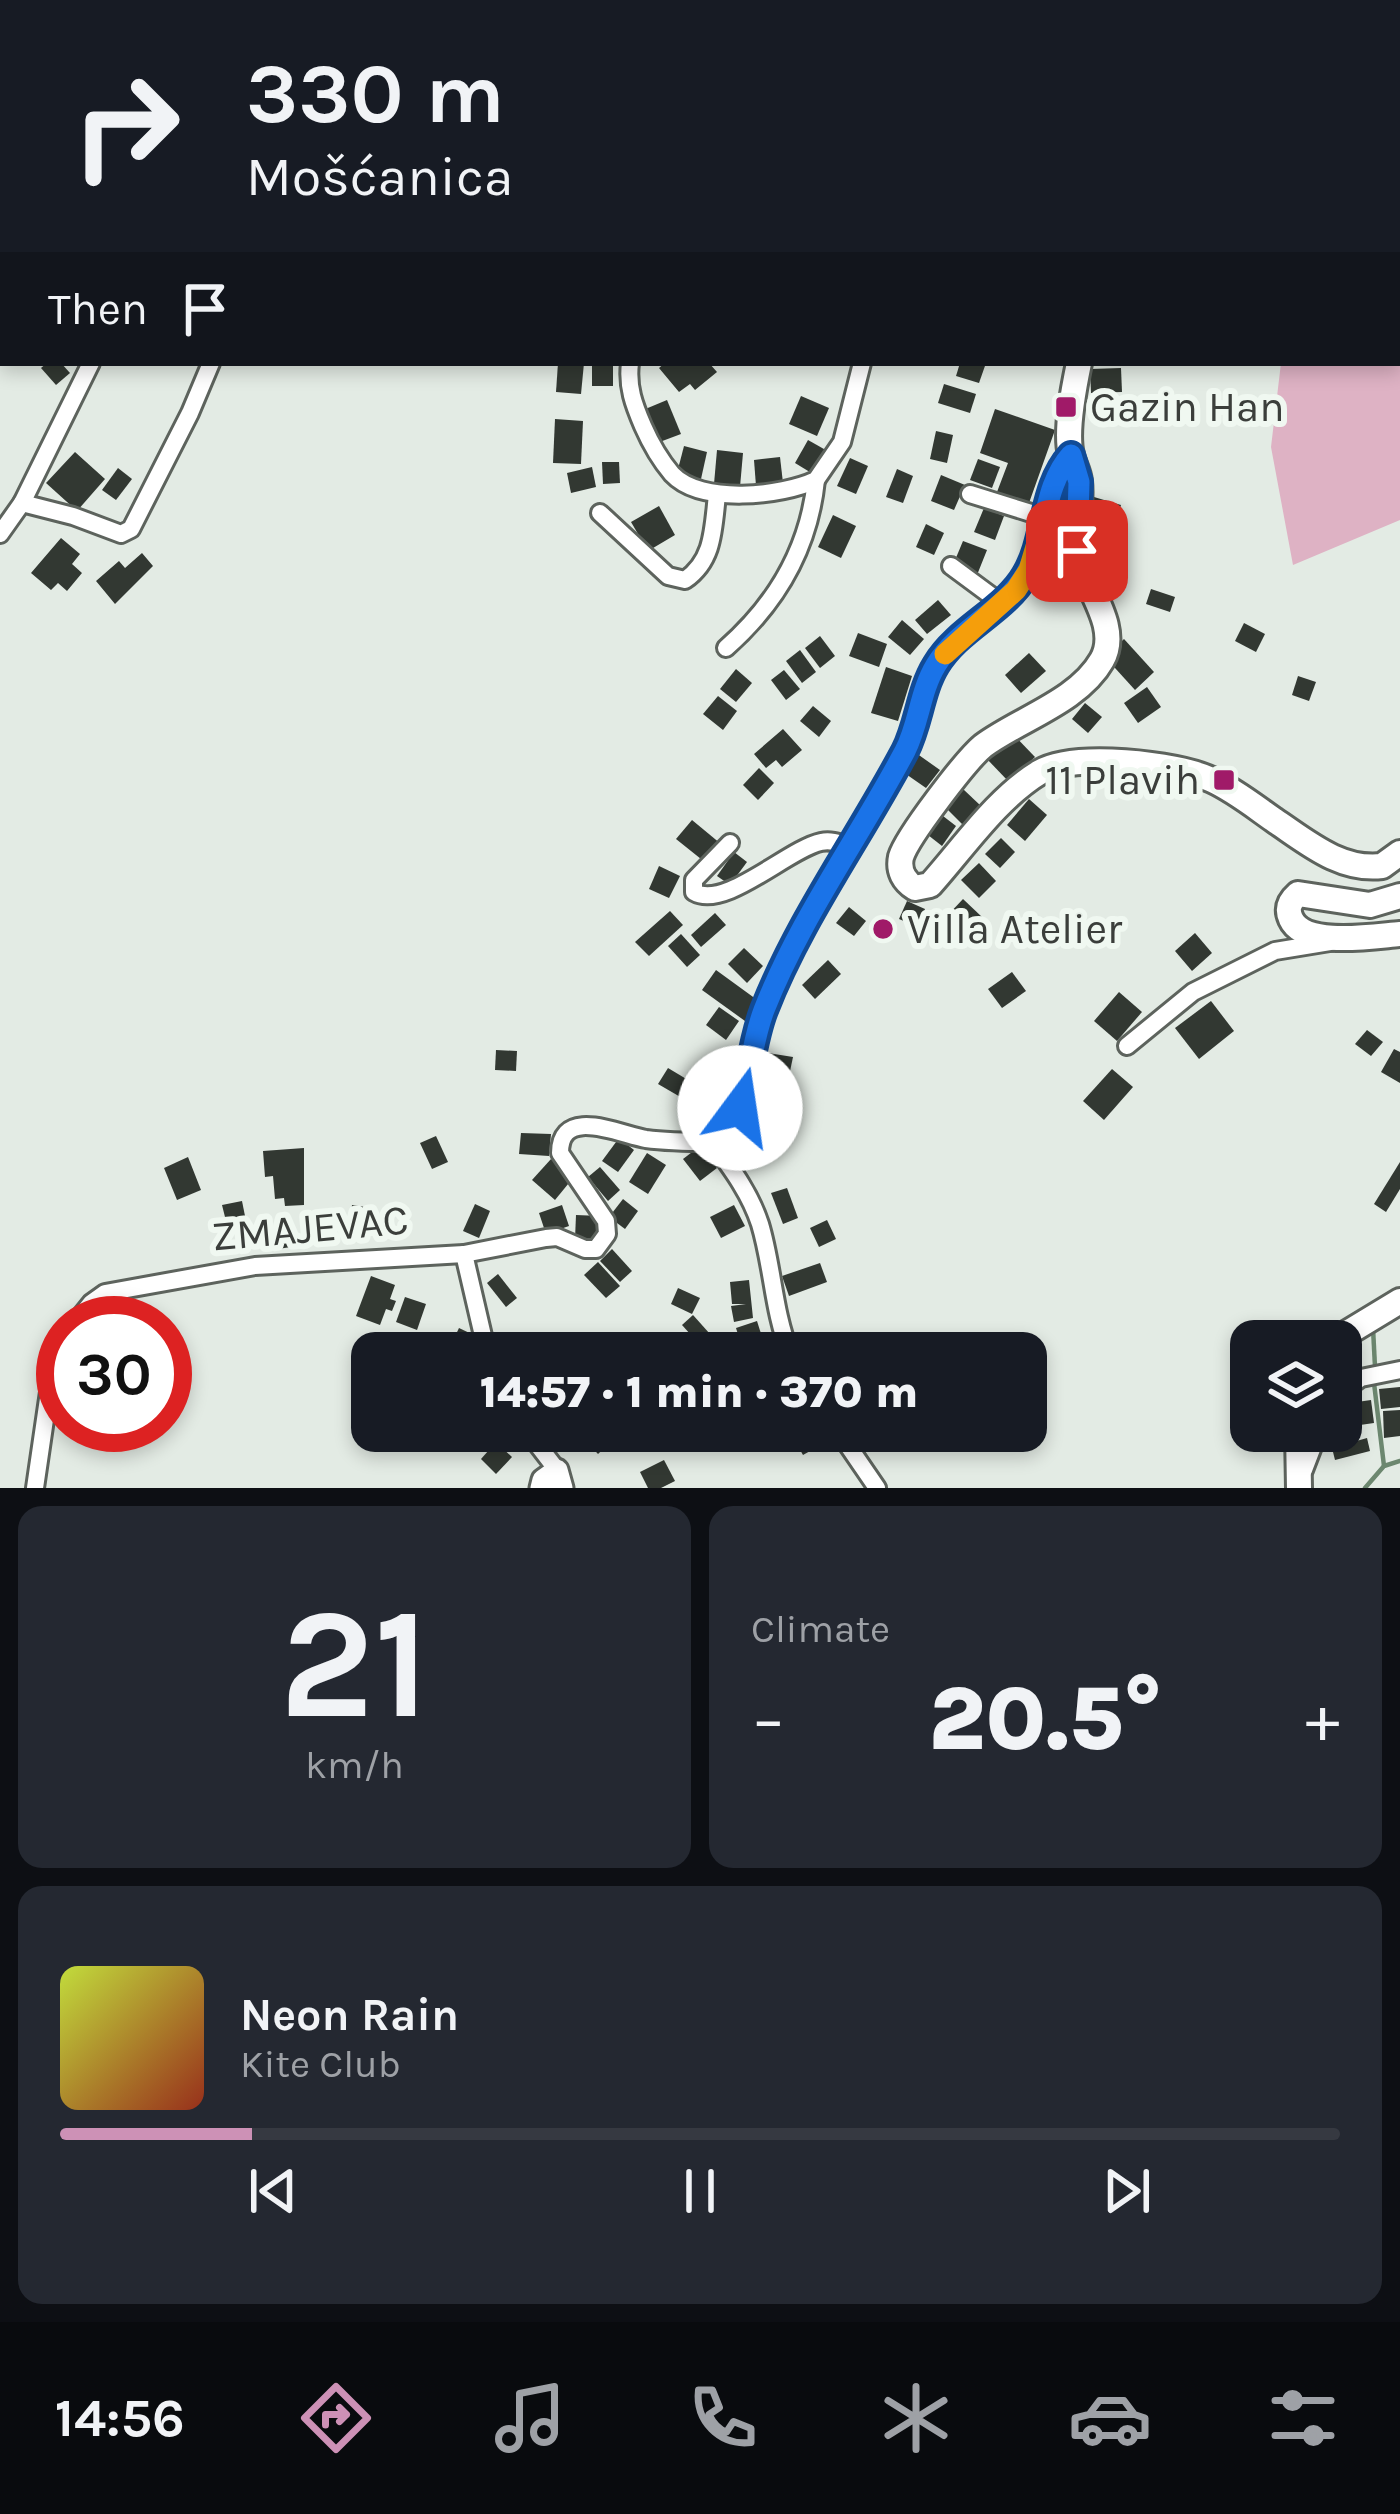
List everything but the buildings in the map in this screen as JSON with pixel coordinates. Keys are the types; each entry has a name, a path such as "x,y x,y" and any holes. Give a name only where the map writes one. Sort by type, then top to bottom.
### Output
{"main road":[{"path":"1078,366 1072,392 1071,455 1079,482 1077,551 1102,614 1106,649 1101,662 1066,697 982,747 903,852 901,872 906,882 915,888 930,885 1015,790 1053,765 1074,760 1184,770 1212,779 1320,852 1349,864 1382,866 1400,854"},
{"path":"1400,896 1370,905 1298,894 1291,900 1292,923 1301,930 1336,940 1400,934"},
{"path":"1362,1324 1400,1300"},
{"path":"1298,1452 1299,1485"}],"street":[{"path":"3,525 22,503 90,366"},
{"path":"22,503 121,535 131,529 210,366"},
{"path":"630,366 633,402 649,439 675,478 717,495 759,493 816,480"},
{"path":"726,648 767,609 795,562 813,510 816,480 842,442 861,366"},
{"path":"1065,366 1072,392"},
{"path":"712,1142 740,1108 764,1011 796,940 919,723 929,678 938,661 1016,590 1029,570 1055,481 1071,455"},
{"path":"970,494 1044,517"},
{"path":"600,513 668,576 685,580 701,569 710,551 717,495"},
{"path":"951,566 1001,603"},
{"path":"730,843 694,880 694,892 700,896 722,896 813,844 830,841 849,846"},
{"path":"1126,1046 1193,992 1275,951 1336,940"},
{"path":"464,1254 546,1238 566,1239 585,1250 602,1243 607,1234 602,1212 560,1153 568,1132 582,1125 602,1125 645,1139 712,1142"},
{"path":"712,1142 746,1190 760,1223 782,1332"},
{"name":"ZMAJEVAC","path":"102,1296 255,1266 464,1254 483,1332"},
{"path":"1362,1378 1400,1370"},
{"path":"35,1488 40,1452"},
{"path":"541,1452 560,1479"},
{"path":"852,1452 877,1488"},
{"path":"1299,1485 1311,1452"},
{"path":"541,1488 543,1480 560,1479"}],"shaded area":[{"path":"1281,366 1400,366 1400,520 1293,565 1271,447"}],"waterway":[{"path":"1373,1328 1375,1367"},
{"path":"1374,1383 1384,1466"},
{"path":"1365,1488 1384,1466 1400,1461"}],"slow traffic":[{"path":"945,654 1016,590 1029,570 1043,523"}],"place":[{"name":"Gazin Han","path":"1066,407"},
{"name":"11 Plavih","path":"1224,780"},
{"name":"Villa Atelier","path":"883,929"}],"route":[{"path":"740,1108 764,1011 796,940 919,723 929,678 938,661 1016,590 1029,570 1055,481 1071,455 1079,482 1077,551"}]}
